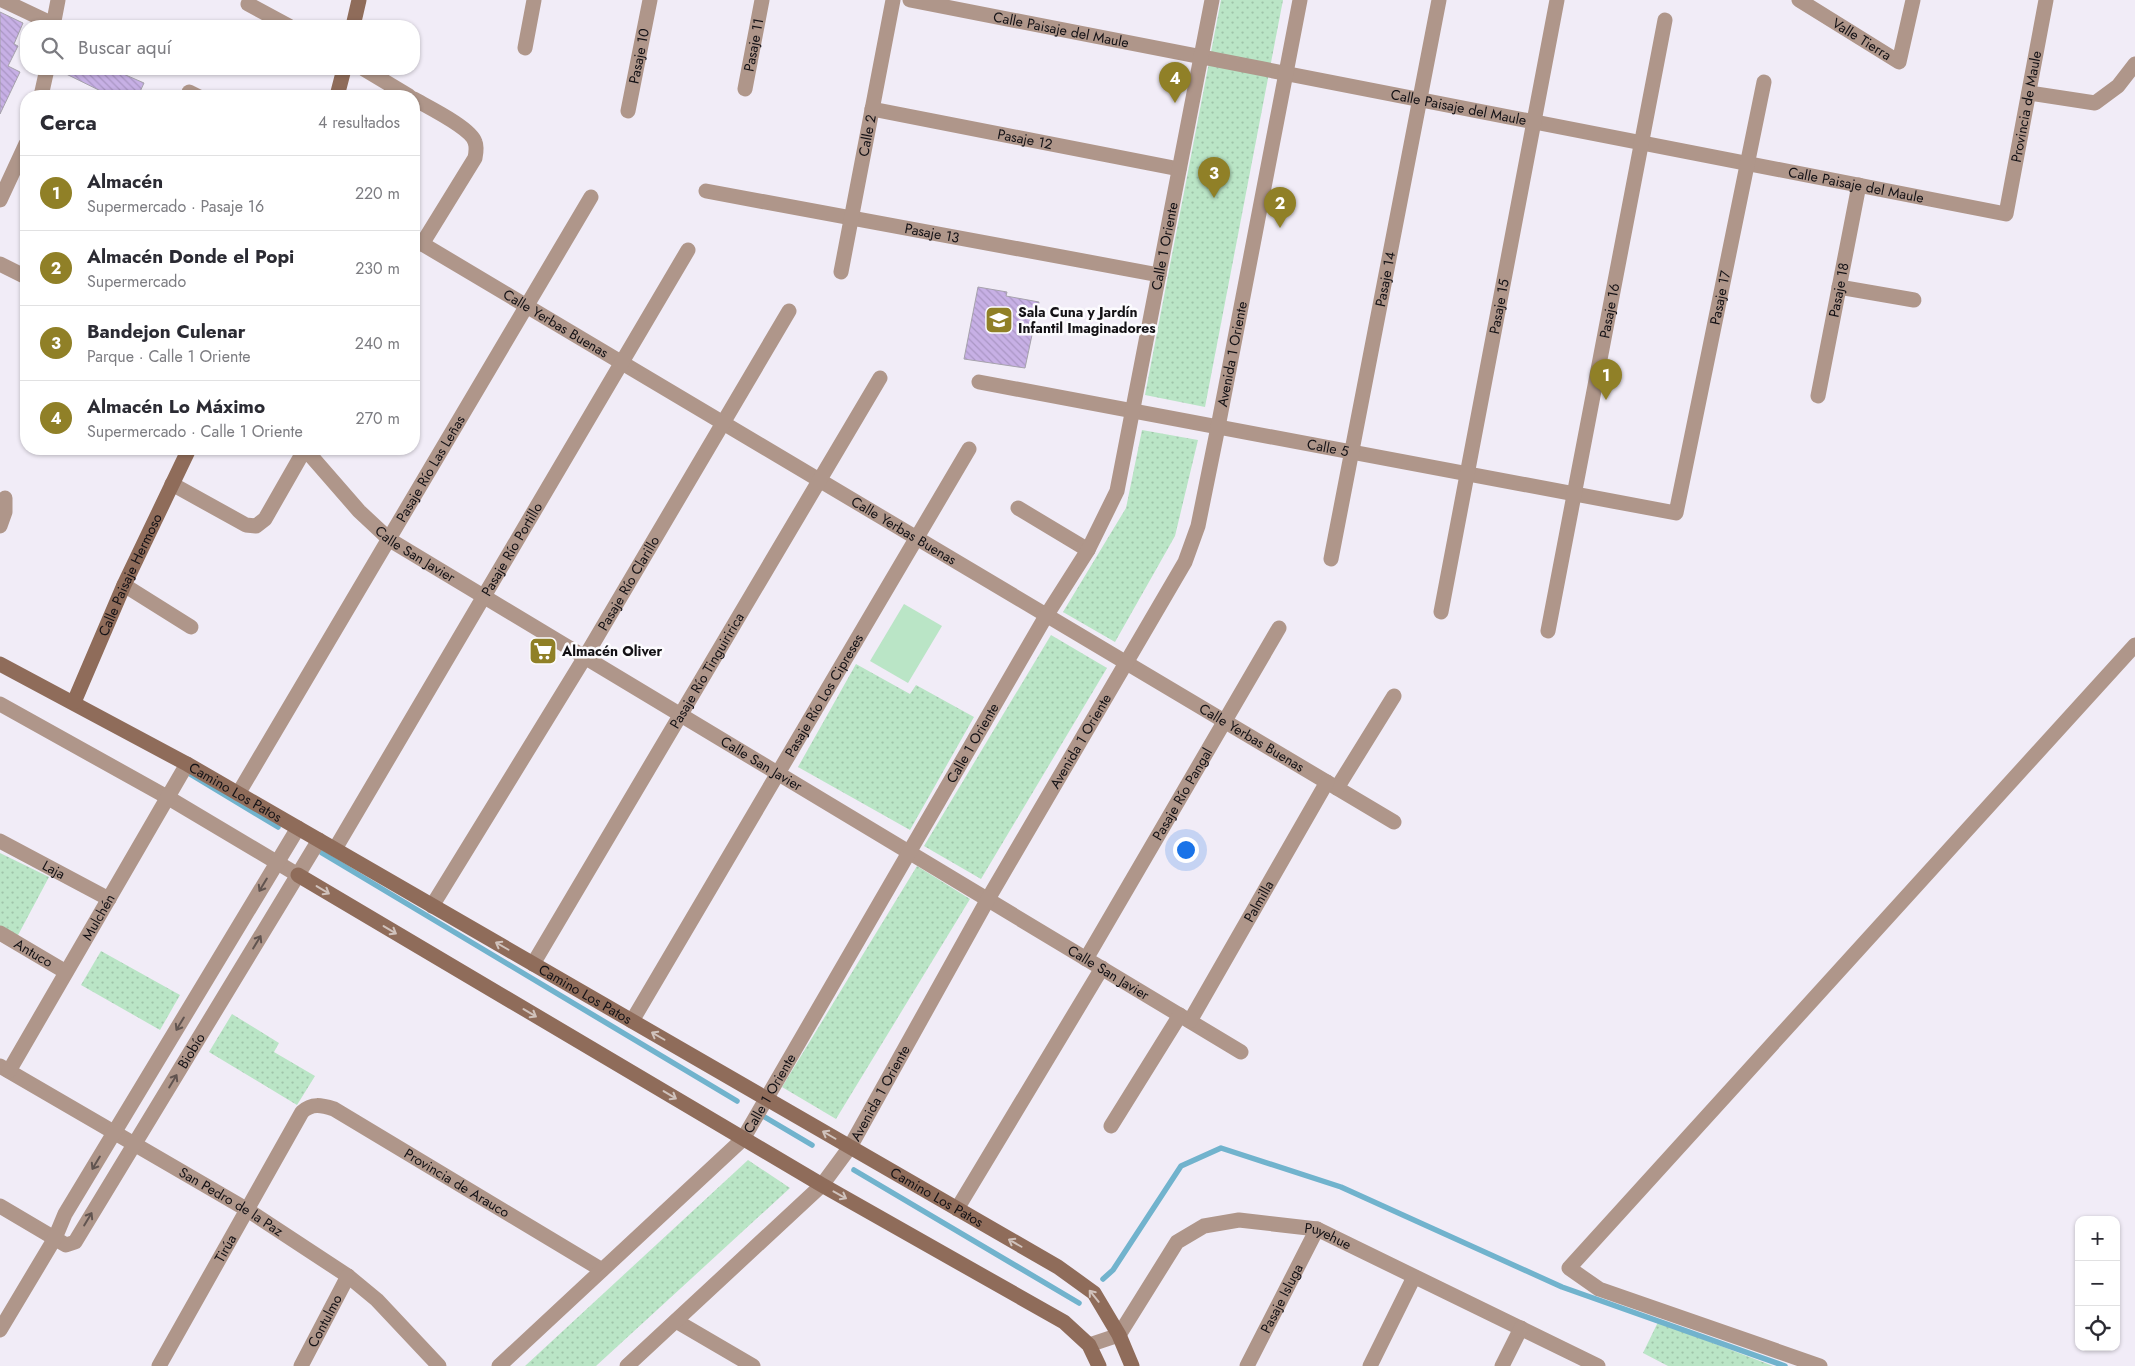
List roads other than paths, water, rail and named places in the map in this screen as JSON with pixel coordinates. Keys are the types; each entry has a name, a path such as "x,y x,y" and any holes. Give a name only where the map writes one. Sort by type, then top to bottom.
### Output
{"street":[{"path":"2,0 42,20"},
{"path":"55,20 58,0"},
{"path":"354,20 359,0"},
{"path":"525,48 534,0"},
{"name":"Pasaje 10","path":"628,111 650,0"},
{"name":"Pasaje 11","path":"745,88 762,0"},
{"name":"Calle 2","path":"841,272 893,0"},
{"name":"Calle Paisaje del Maule","path":"910,0 2006,214"},
{"name":"Calle 1 Oriente","path":"499,1366 743,1139 1046,616 1088,550 1117,491 1212,0"},
{"name":"Avenida 1 Oriente","path":"627,1366 822,1185 850,1147 988,899 1185,562 1193,543 1218,427 1300,0"},
{"name":"Pasaje 14","path":"1331,559 1439,0"},
{"name":"Pasaje 15","path":"1441,612 1557,0"},
{"name":"Valle Tierra","path":"1801,1 1899,62 1912,0"},
{"name":"Provincia de Maule","path":"2006,214 2046,0"},
{"path":"248,4 278,20"},
{"name":"Pasaje 16","path":"1548,631 1665,20"},
{"path":"2029,93 2095,103 2118,86 2135,64"},
{"path":"42,90 46,75"},
{"path":"339,90 342,75"},
{"path":"374,75 399,90"},
{"name":"Pasaje 17","path":"1676,513 1764,82"},
{"path":"420,103 466,130 476,143 476,150 475,158 420,238"},
{"name":"Pasaje 12","path":"872,109 1179,169"},
{"path":"0,200 20,157"},
{"name":"Pasaje 18","path":"1818,396 1859,185"},
{"name":"Pasaje 13","path":"706,191 1159,275"},
{"name":"Pasaje Río Las Leñas","path":"238,794 390,540 591,197"},
{"name":"Calle Yerbas Buenas","path":"420,242 1394,822"},
{"name":"Pasaje Río Portillo","path":"335,849 486,597 688,250"},
{"path":"0,264 20,274"},
{"path":"1839,287 1914,300"},
{"name":"Pasaje Río Clarillo","path":"432,906 585,657 789,311"},
{"name":"Pasaje Río Tinguiririca","path":"533,964 682,716 880,378"},
{"name":"Calle 5","path":"979,382 1676,513"},
{"name":"Pasaje Río Los Cipreses","path":"632,1021 780,774 969,449"},
{"name":"Calle Paisaje Hermoso","path":"74,702 124,584 186,455"},
{"path":"172,484 246,525 256,526 265,519 302,455"},
{"name":"Calle San Javier","path":"310,455 359,511 390,540 1241,1052"},
{"path":"0,526 5,512 5,498"},
{"path":"1018,508 1088,550"},
{"path":"124,584 191,627"},
{"name":"Pasaje Río Pangal","path":"1086,959 1279,628"},
{"path":"1820,1366 1599,1289 1569,1268 2135,645"},
{"name":"Camino Los Patos","path":"0,664 74,702 186,764 1058,1267 1094,1292 1119,1335 1132,1366"},
{"name":"Palmilla","path":"1112,1126 1185,1018 1332,785 1394,696"},
{"path":"0,704 167,797 743,1139 1064,1322 1089,1344 1099,1366"},
{"name":"Mulchén","path":"4,1069 66,972 186,764"},
{"name":"Biobío","path":"0,1330 55,1238 65,1214 298,828"},
{"name":"Biobío","path":"55,1238 66,1246 75,1242 319,840"},
{"name":"Laja","path":"0,841 109,899"},
{"name":"Antuco","path":"0,933 66,972"},
{"path":"957,1209 1102,968"},
{"name":"San Pedro de la Paz","path":"4,1069 246,1209 348,1276 377,1300 439,1366"},
{"name":"Provincia de Arauco","path":"308,1106 317,1105 334,1109 602,1270"},
{"name":"Tirúa","path":"159,1366 246,1209 302,1112 308,1106"},
{"path":"0,1206 55,1238"},
{"name":"Puyehue","path":"1119,1335 1177,1242 1190,1233 1216,1222 1239,1220 1317,1229 1598,1366"},
{"name":"Pasaje Isluga","path":"1248,1366 1317,1229"},
{"name":"Contulmo","path":"301,1366 348,1276"},
{"path":"1370,1366 1414,1277"},
{"path":"676,1321 753,1366"},
{"path":"1502,1366 1521,1328"},
{"path":"1089,1344 1119,1335"}],"waterway":[{"path":"190,774 278,827"},
{"path":"322,853 737,1101"},
{"path":"763,1116 812,1145"},
{"path":"1103,1279 1113,1270 1181,1166 1221,1148 1341,1187 1562,1287 1785,1366"},
{"path":"854,1170 1079,1303"}],"place":[{"name":"Almacén Lo Máximo","path":"1175,103"},
{"name":"Bandejon Culenar","path":"1214,198"},
{"name":"Almacén Donde el Popi","path":"1280,228"},
{"name":"Sala Cuna y Jardín Infantil Imaginadores","path":"999,320"},
{"name":"Almacén","path":"1606,400"},
{"name":"Almacén Oliver","path":"543,651"}]}
